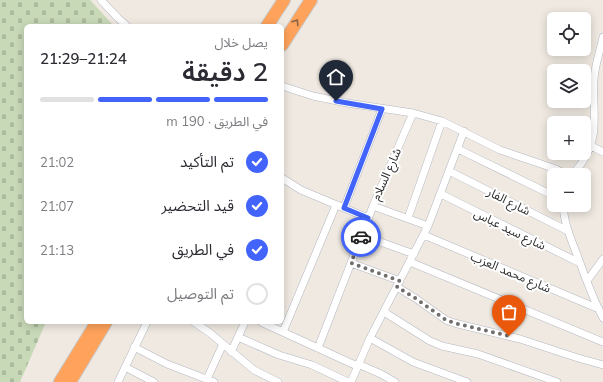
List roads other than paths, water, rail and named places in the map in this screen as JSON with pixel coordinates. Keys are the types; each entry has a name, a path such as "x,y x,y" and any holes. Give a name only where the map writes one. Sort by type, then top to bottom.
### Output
{"highway":[{"path":"268,24 284,0"},
{"path":"284,42 311,0"},
{"path":"60,382 96,324"},
{"path":"70,382 105,324"}],"street":[{"path":"101,0 126,24"},
{"path":"603,37 595,74 594,137 591,146 603,152"},
{"path":"284,87 334,100 413,113 442,120 500,150 553,168"},
{"path":"344,208 382,109"},
{"name":"شارع السلام","path":"318,348 361,235 413,113"},
{"path":"408,218 442,120"},
{"path":"238,337 279,355 312,365 349,382 370,338 424,235 450,171 464,131"},
{"path":"458,149 547,193"},
{"name":"شارع الفار","path":"450,171 568,231"},
{"path":"284,179 301,190 368,218"},
{"name":"شارع سيد عباس","path":"440,194 580,263"},
{"path":"283,332 336,205"},
{"path":"373,206 428,226"},
{"path":"564,212 568,231 587,281 601,312"},
{"path":"361,235 414,254"},
{"name":"شارع محمد العزب","path":"424,235 601,312"},
{"path":"587,281 603,259"},
{"path":"410,262 603,342"},
{"path":"351,263 398,284 446,320 520,339 603,365"},
{"path":"384,312 430,341 442,346 478,354 557,382"},
{"path":"118,382 146,324"},
{"path":"197,324 254,370 278,382"},
{"path":"231,352 244,324"},
{"path":"266,324 318,348 382,374 395,382"},
{"path":"370,338 413,362 467,382"},
{"path":"207,379 223,344"},
{"path":"134,347 167,364 214,382"},
{"path":"125,367 154,382"}]}
